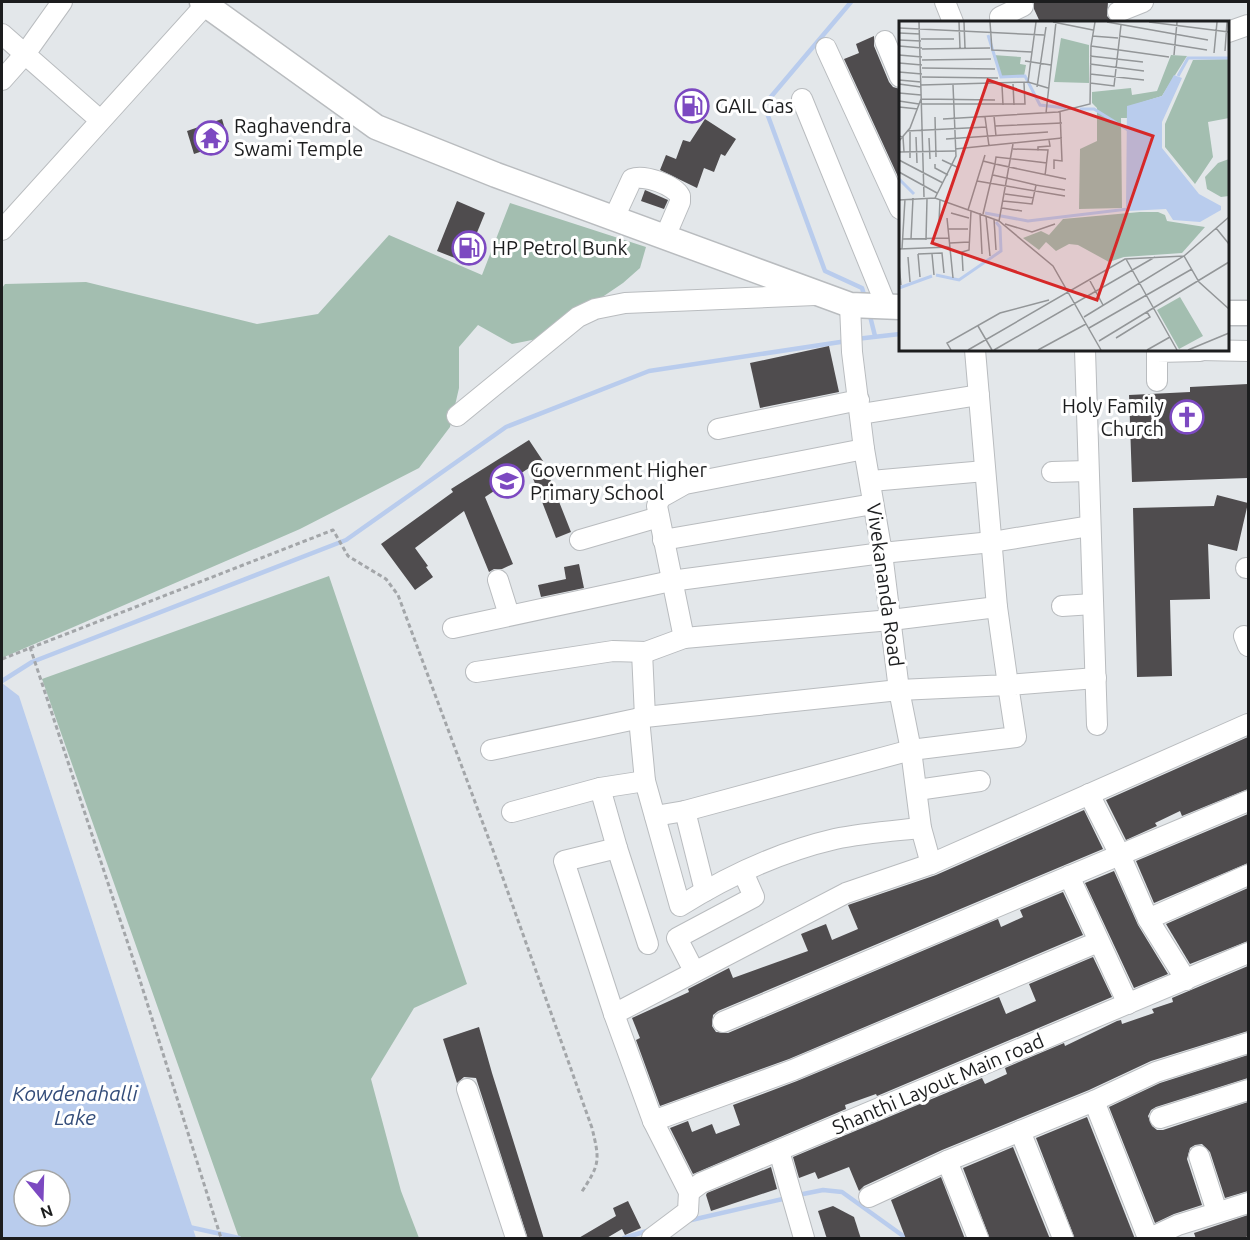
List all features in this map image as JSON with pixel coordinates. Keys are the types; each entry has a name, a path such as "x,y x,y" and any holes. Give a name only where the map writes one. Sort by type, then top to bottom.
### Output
{"main road":[{"path":"205,2 376,127 850,306 893,306"},
{"path":"1229,313 1248,314"}],"street":[{"path":"2,80 25,54 62,2"},
{"path":"2,231 205,2"},
{"path":"945,2 953,21"},
{"path":"1001,21 1000,17 1023,6 1022,2"},
{"path":"1118,12 1143,2"},
{"path":"1229,31 1248,25"},
{"path":"2,34 100,120"},
{"path":"885,41 899,75"},
{"path":"826,48 899,207"},
{"path":"802,99 893,306"},
{"path":"614,218 632,179 640,177 673,187 680,196 680,202 665,237"},
{"path":"457,416 578,318 595,309 624,303 821,295"},
{"name":"Vivekananda Road","path":"850,306 852,352 864,449 882,553 921,828 931,864"},
{"path":"655,816 685,811 911,750 1016,737 997,607 975,351"},
{"path":"1084,351 1097,725"},
{"path":"1157,381 1157,352 1178,351"},
{"path":"1229,351 1248,351"},
{"path":"718,429 860,407 979,395"},
{"path":"684,638 657,506 660,498 685,484 864,449"},
{"path":"871,481 985,471"},
{"path":"1052,472 1088,471"},
{"path":"663,540 873,504"},
{"path":"580,540 659,517"},
{"path":"453,628 671,581 882,553 992,542 1090,526"},
{"path":"498,580 509,615"},
{"path":"1062,606 1092,603"},
{"path":"476,672 613,651 642,652 684,638 891,620 997,607"},
{"path":"642,652 645,781 680,906 776,856 837,839 921,828"},
{"path":"491,750 642,718 900,690 1096,678"},
{"path":"614,1014 846,893 931,864 1248,724"},
{"path":"916,790 980,780"},
{"path":"512,812 600,788 645,781"},
{"path":"600,788 616,848 648,944"},
{"path":"1089,794 1120,855 1148,919 1186,980"},
{"path":"723,1022 1248,801"},
{"path":"685,811 705,891"},
{"path":"616,848 564,861 614,1014 653,1121 689,1192 688,1211 652,1239"},
{"path":"694,971 677,938 754,897 743,872"},
{"path":"1148,919 1248,875"},
{"path":"1069,876 1128,1004"},
{"path":"653,1121 793,1070 1098,942"},
{"name":"Shanthi Layout Main road","path":"689,1192 701,1183 1248,953"},
{"path":"868,1197 947,1161 1094,1101 1156,1072 1248,1043"},
{"path":"467,1089 516,1239"},
{"path":"1160,1118 1248,1089"},
{"path":"1094,1101 1149,1239 1178,1225 1248,1203"},
{"path":"1020,1131 1063,1239"},
{"path":"779,1150 804,1239"},
{"path":"1199,1156 1216,1212"},
{"path":"947,1161 978,1239"}],"path":[{"path":"2,659 333,530 348,556 386,579 398,595 437,695 592,1128 598,1155 596,1171 581,1193"},
{"path":"30,647 138,974 221,1239"}],"green space":[{"path":"510,203 646,247 640,268 623,283 542,338 512,344 478,325 459,347 459,388 450,427 419,468 300,529 2,658 2,288 5,284 86,282 257,324 318,314 389,235 482,275"},
{"path":"329,576 467,984 414,1008 371,1079 401,1191 419,1238 239,1238 42,679"}],"water":[{"name":"Kowdenahalli Lake","path":"2,683 19,696 196,1238 2,1238"}],"building":[{"path":"1034,2 1108,2 1107,16 1112,21 1040,21 1034,9"},
{"path":"874,36 874,46 889,82 893,87 899,89 899,179 844,59 859,53 856,44"},
{"path":"222,119 229,142 194,154 187,131"},
{"path":"705,119 736,139 725,156 721,154 714,172 704,168 697,188 660,170 666,155 676,159 683,140 690,142"},
{"path":"645,190 668,200 664,209 641,201"},
{"path":"457,201 485,213 465,262 437,251"},
{"path":"829,346 839,392 760,408 750,363"},
{"name":"Holy Family Church","path":"1248,384 1248,478 1132,482 1129,395 1190,392 1190,387"},
{"path":"529,440 543,461 571,532 556,538 529,468 485,497 513,564 489,572 464,511 415,548 433,577 415,590 381,544 453,492 451,489"},
{"path":"1217,495 1248,503 1237,551 1208,544 1210,599 1170,600 1172,676 1137,677 1133,508 1214,506"},
{"path":"579,564 584,588 541,597 538,585 566,579 564,567"},
{"path":"1248,737 1248,789 1182,816 1180,811 1155,823 1157,826 1126,840 1106,800"},
{"path":"1084,810 1103,849 718,1011 713,1015 712,1026 716,1032 728,1033 998,919 1001,927 1023,917 1020,910 1063,892 1083,935 789,1059 660,1106 636,1040 640,1038 632,1018 689,992 688,989 729,968 733,978 808,951 801,934 826,924 832,940 858,929 848,905 936,875"},
{"path":"1248,814 1248,863 1154,903 1136,861"},
{"path":"1114,871 1138,925 1168,974 1134,988 1085,883"},
{"path":"1248,888 1248,941 1190,964 1166,924"},
{"path":"1093,957 1112,997 877,1096 876,1094 845,1105 846,1109 693,1174 670,1128 688,1121 692,1132 712,1124 716,1134 740,1125 733,1105 797,1081 999,997 1006,1014 1036,1001 1029,984"},
{"path":"1248,966 1248,1031 1151,1061 1089,1090 942,1150 864,1186 859,1191 849,1167 818,1179 815,1172 799,1178 793,1157 982,1078 985,1084 1007,1074 1005,1068 1064,1043 1065,1046 1117,1021 1121,1020 1122,1024 1154,1013 1152,1009 1173,1002 1172,998"},
{"path":"479,1027 544,1239 528,1239 476,1078 464,1077 457,1083 443,1039"},
{"path":"1248,1055 1248,1078 1156,1107 1148,1116 1152,1126 1157,1130 1163,1130 1248,1102 1248,1191 1225,1198 1210,1152 1202,1144 1195,1145 1190,1148 1187,1159 1202,1205 1155,1223 1109,1107 1160,1083"},
{"path":"1087,1117 1135,1239 1075,1239 1036,1138"},
{"path":"1013,1147 1050,1239 990,1239 963,1168"},
{"path":"771,1167 777,1189 711,1211 707,1193"},
{"path":"941,1177 965,1239 906,1239 891,1200"},
{"path":"628,1201 641,1228 625,1235 622,1229 605,1239 577,1239 616,1216 613,1208"},
{"path":"833,1206 854,1217 861,1239 827,1239 818,1211"},
{"path":"1248,1215 1248,1236 1242,1239 1196,1239 1194,1233"}],"waterway":[{"path":"851,2 764,105 825,271 862,288 865,298"},
{"path":"869,312 875,336"},
{"path":"856,339 899,334"},
{"path":"2,681 32,662 346,540 506,427 649,371 847,341"},
{"path":"798,1195 823,1190 842,1192 906,1238"},
{"path":"687,1221 787,1198"},
{"path":"189,1227 239,1238"},
{"path":"624,1238 650,1230"}],"place":[{"name":"GAIL Gas","path":"692,106"},
{"name":"Raghavendra Swami Temple","path":"211,138"},
{"name":"HP Petrol Bunk","path":"469,248"},
{"name":"Holy Family Church","path":"1187,417"},
{"name":"Government Higher Primary School","path":"507,481"}]}
